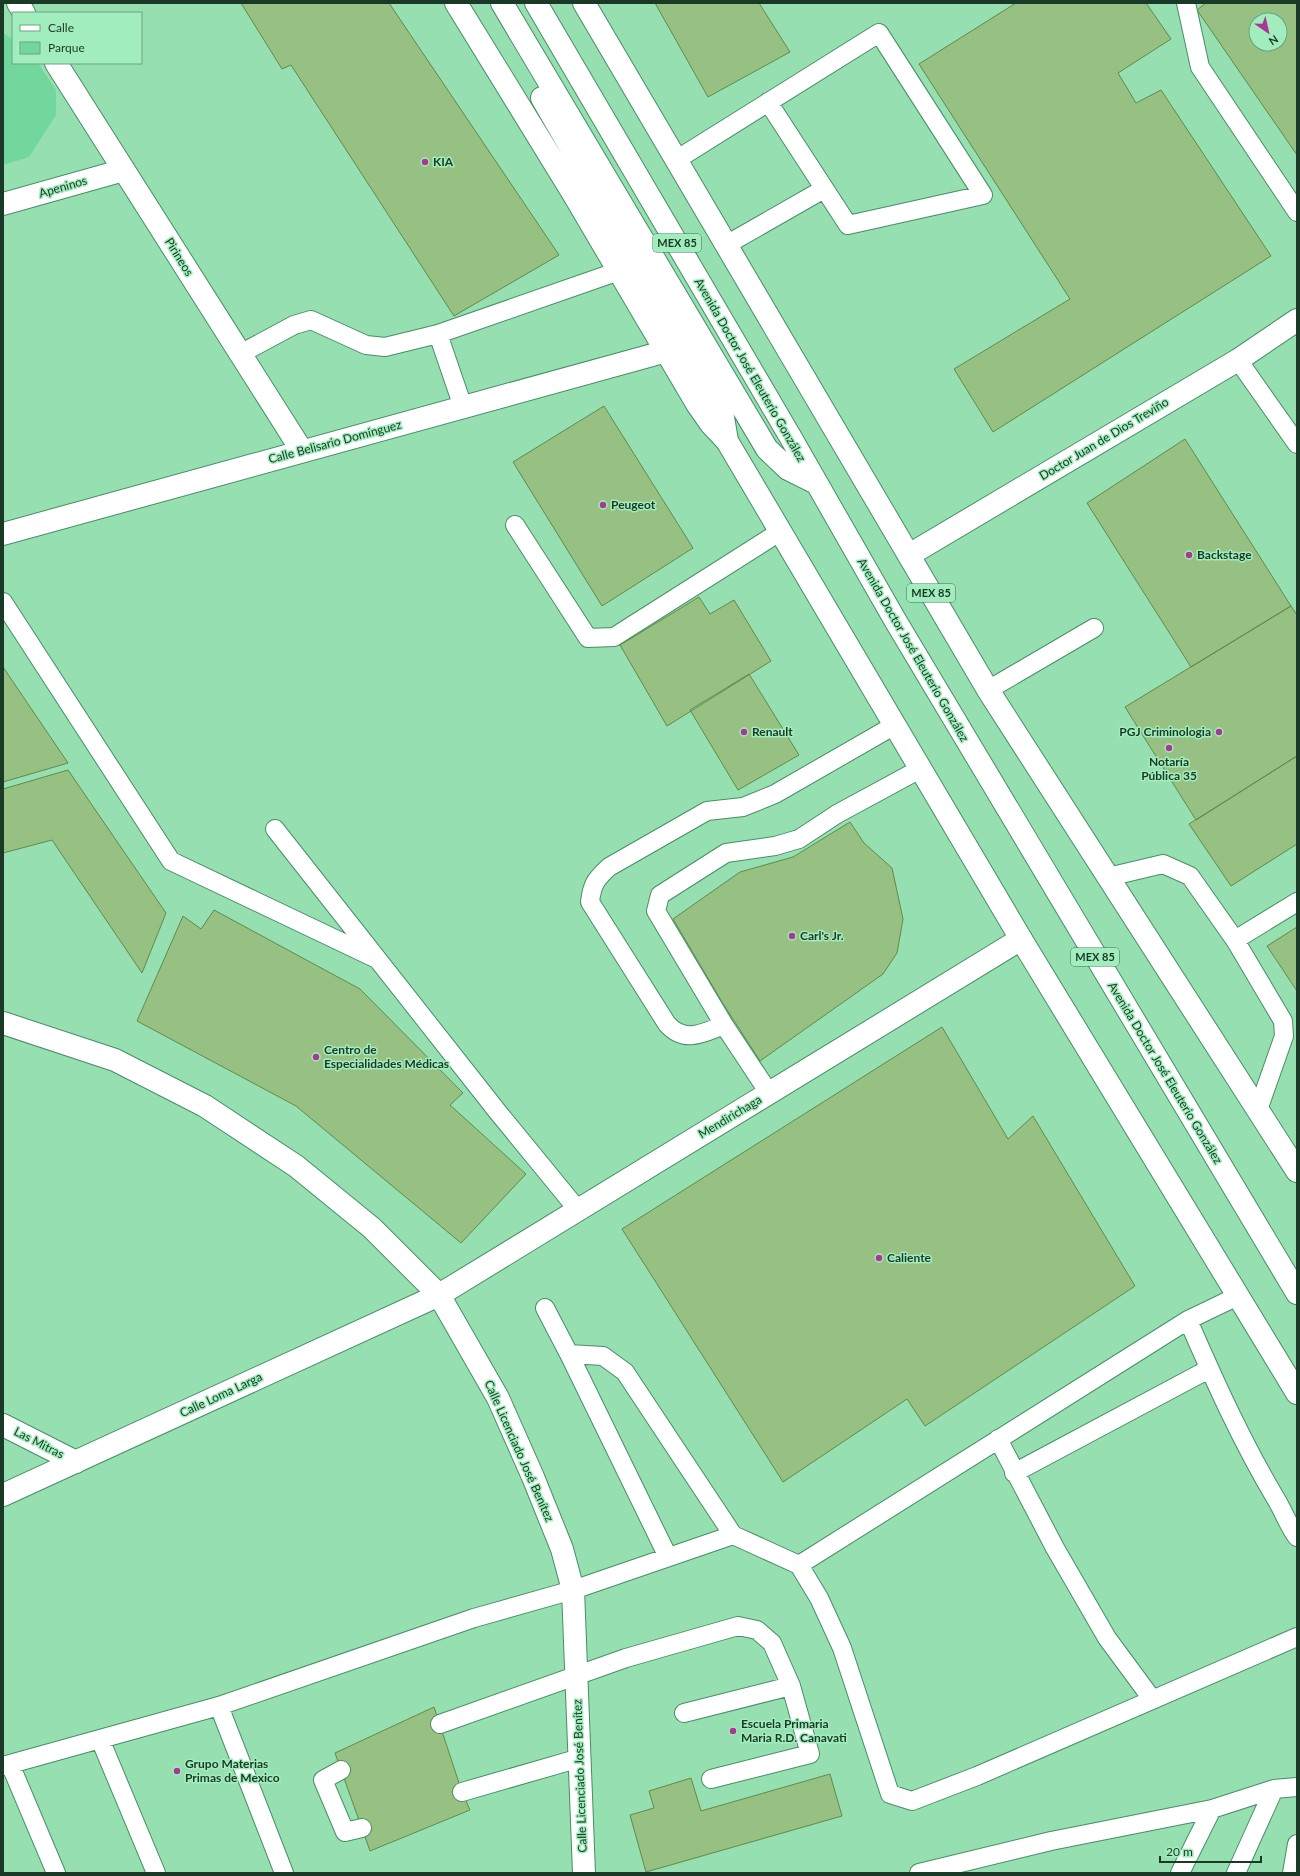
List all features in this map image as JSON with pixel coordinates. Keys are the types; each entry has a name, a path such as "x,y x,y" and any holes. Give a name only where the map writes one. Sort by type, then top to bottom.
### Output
{"main road":[{"path":"18,3 23,12"},
{"path":"456,3 619,270 697,404 711,424 727,441 1021,939 1297,1393"},
{"path":"488,3 713,393 723,417 727,441"},
{"path":"502,3 767,449 788,469 816,483"},
{"name":"Avenida Doctor José Eleuterio González","path":"536,3 1065,906 1297,1293"},
{"name":"MEX 85","path":"584,3 988,690 1297,1171"},
{"name":"Pirineos","path":"57,64 302,452"},
{"name":"Apeninos","path":"3,204 124,170"},
{"name":"Doctor Juan de Dios Treviño","path":"909,555 1238,360 1297,320"},
{"name":"Calle Belisario Domínguez","path":"3,534 667,351"},
{"name":"Mendirichaga","path":"439,1295 1021,939"},
{"name":"Calle Licenciado José Benítez","path":"3,1023 115,1060 205,1106 296,1166 372,1228 439,1295 498,1398 533,1477 562,1549 573,1590 584,1873"},
{"name":"Calle Loma Larga","path":"3,1495 439,1295"},
{"name":"Las Mitras","path":"3,1425 76,1462"}],"lane":[{"path":"1186,3 1200,67 1297,212"},
{"path":"676,160 768,102 879,33 983,195 848,225 768,102"},
{"path":"726,245 824,189"},
{"path":"240,354 294,324 311,320 366,346 386,347 438,334 619,270"},
{"path":"438,334 463,407"},
{"path":"1238,360 1297,444"},
{"path":"515,525 588,638 614,637 781,531"},
{"path":"3,602 171,861 377,959"},
{"path":"988,690 1094,628"},
{"path":"724,1025 693,1036 684,1035 673,1031 667,1024 590,902 592,887 599,876 609,867 707,811 743,807 775,794 895,726"},
{"path":"769,1093 724,1025 656,912 660,895 726,853 775,846 799,839 836,814 920,769"},
{"path":"275,829 497,1111 578,1210"},
{"path":"1108,877 1163,864 1190,876 1235,940 1283,1021 1284,1036 1258,1110"},
{"path":"1235,940 1297,902"},
{"path":"799,1565 1188,1320 1238,1296"},
{"path":"544,1308 569,1354 668,1557"},
{"path":"1188,1320 1209,1370 1250,1455 1297,1537"},
{"path":"569,1354 603,1356 624,1372 733,1535 799,1565 819,1598 842,1648 890,1794 912,1801 977,1776 1297,1637"},
{"path":"1014,1473 1209,1370"},
{"path":"998,1440 1014,1473 1107,1638 1152,1700"},
{"path":"56,1873 7,1765 220,1706 474,1618 573,1590 733,1535"},
{"path":"440,1724 626,1658 738,1626 757,1630 772,1643 791,1686 810,1754 712,1779"},
{"path":"684,1713 791,1686"},
{"path":"220,1706 284,1873"},
{"path":"100,1739 156,1873"},
{"path":"462,1792 580,1758"},
{"path":"341,1770 323,1780 345,1832 362,1828"},
{"path":"919,1873 1051,1841 1212,1809 1274,1789 1297,1788"},
{"path":"1236,1873 1274,1789"},
{"path":"1180,1873 1212,1809"},
{"path":"1292,1873 1297,1844"}],"green space":[{"path":"3,33 12,38 12,64 39,64 56,90 56,115 29,157 3,165"}],"building":[{"name":"KIA","path":"241,3 389,3 559,255 454,316 291,65 282,69"},
{"path":"655,3 759,3 790,52 708,97"},
{"path":"1016,3 1146,3 1171,39 1118,73 1136,103 1161,90 1271,256 993,432 954,369 1070,299 919,64"},
{"path":"1206,3 1297,3 1297,155 1197,10"},
{"name":"Peugeot","path":"604,406 693,548 602,606 513,462"},
{"name":"Backstage","path":"1185,439 1291,606 1191,667 1087,503"},
{"path":"699,597 710,614 734,600 771,661 667,726 620,645"},
{"name":"PGJ Criminologia","path":"1291,606 1297,615 1297,756 1196,820 1125,707"},
{"path":"3,667 68,763 3,782"},
{"name":"Renault","path":"749,674 799,755 738,790 690,710"},
{"path":"1297,756 1297,844 1231,886 1189,824"},
{"path":"68,770 166,913 142,973 52,840 3,853 3,789"},
{"name":"Carl's Jr.","path":"850,822 864,843 892,868 903,919 897,953 883,974 760,1061 722,1002 673,919 740,872 793,857"},
{"name":"Centro de Especialidades Médicas","path":"214,910 360,989 463,1093 450,1105 526,1174 461,1243 296,1106 137,1021 183,916 201,929"},
{"path":"1297,927 1297,991 1267,946"},
{"name":"Caliente","path":"942,1027 1008,1139 1033,1116 1135,1286 925,1426 907,1399 783,1482 622,1229"},
{"path":"434,1707 462,1792 470,1810 370,1851 335,1753"},
{"path":"830,1774 842,1816 646,1872 630,1815 654,1808 649,1791 691,1778 701,1811"}],"place":[{"name":"KIA","path":"425,162"},
{"name":"Peugeot","path":"603,505"},
{"name":"Backstage","path":"1189,555"},
{"name":"Renault","path":"744,732"},
{"name":"PGJ Criminologia","path":"1219,732"},
{"name":"Notaría Pública 35","path":"1169,748"},
{"name":"Carl's Jr.","path":"792,936"},
{"name":"Centro de Especialidades Médicas","path":"316,1057"},
{"name":"Caliente","path":"879,1258"},
{"name":"Escuela Primaria Maria R.D. Canavati","path":"733,1731"},
{"name":"Grupo Materias Primas de Mexico","path":"177,1771"}]}
